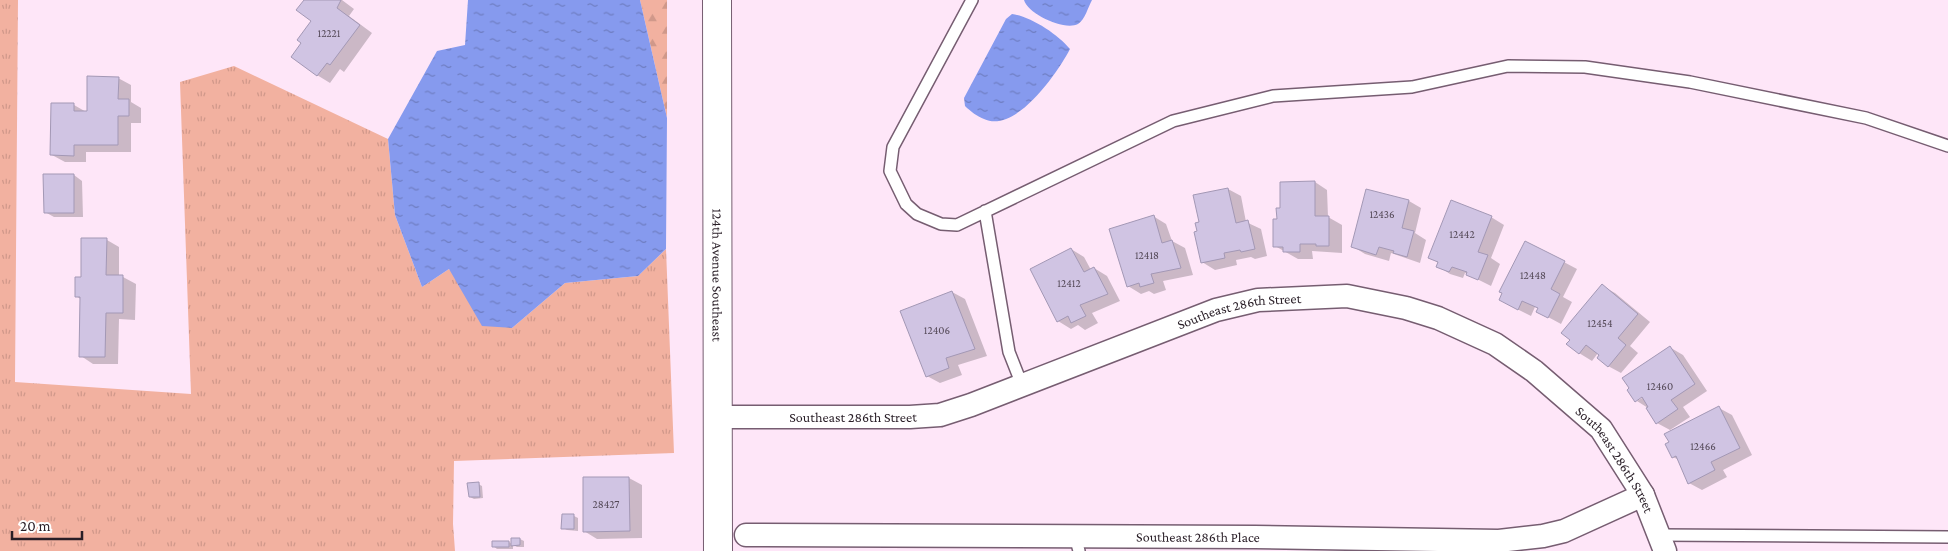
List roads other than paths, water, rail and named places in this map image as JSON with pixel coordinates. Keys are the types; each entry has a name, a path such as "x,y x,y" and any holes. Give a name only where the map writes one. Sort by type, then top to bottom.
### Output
{"street":[{"name":"124th Avenue Southeast","path":"717,0 718,551"},
{"name":"Southeast 286th Street","path":"718,417 887,417 940,415 972,405 1216,310 1258,300 1347,296 1406,308 1430,316 1495,344 1534,371 1601,429 1643,495 1662,543"},
{"name":"Southeast 286th Place","path":"746,534 1077,544 1499,541 1542,536 1564,531 1643,495"}],"lane":[{"path":"972,0 894,147 890,171 906,204 917,214 941,224 957,225 1173,121 1273,96 1412,87 1508,66 1584,68 1690,82 1866,118 1948,146"},
{"path":"985,211 1009,352 1022,385"},
{"path":"1662,543 1948,537"}],"water":[{"path":"468,0 640,0 667,118 666,249 638,276 565,283 512,328 482,326 449,269 422,287 395,215 388,139 437,51 465,45"},
{"path":"1024,0 1092,0 1083,20 1072,26 1056,23 1039,16 1032,11"},
{"path":"1012,14 1027,18 1043,27 1058,37 1070,49 1046,85 1022,110 1009,118 996,121 984,119 974,114 965,106 964,98 1006,19"}]}
